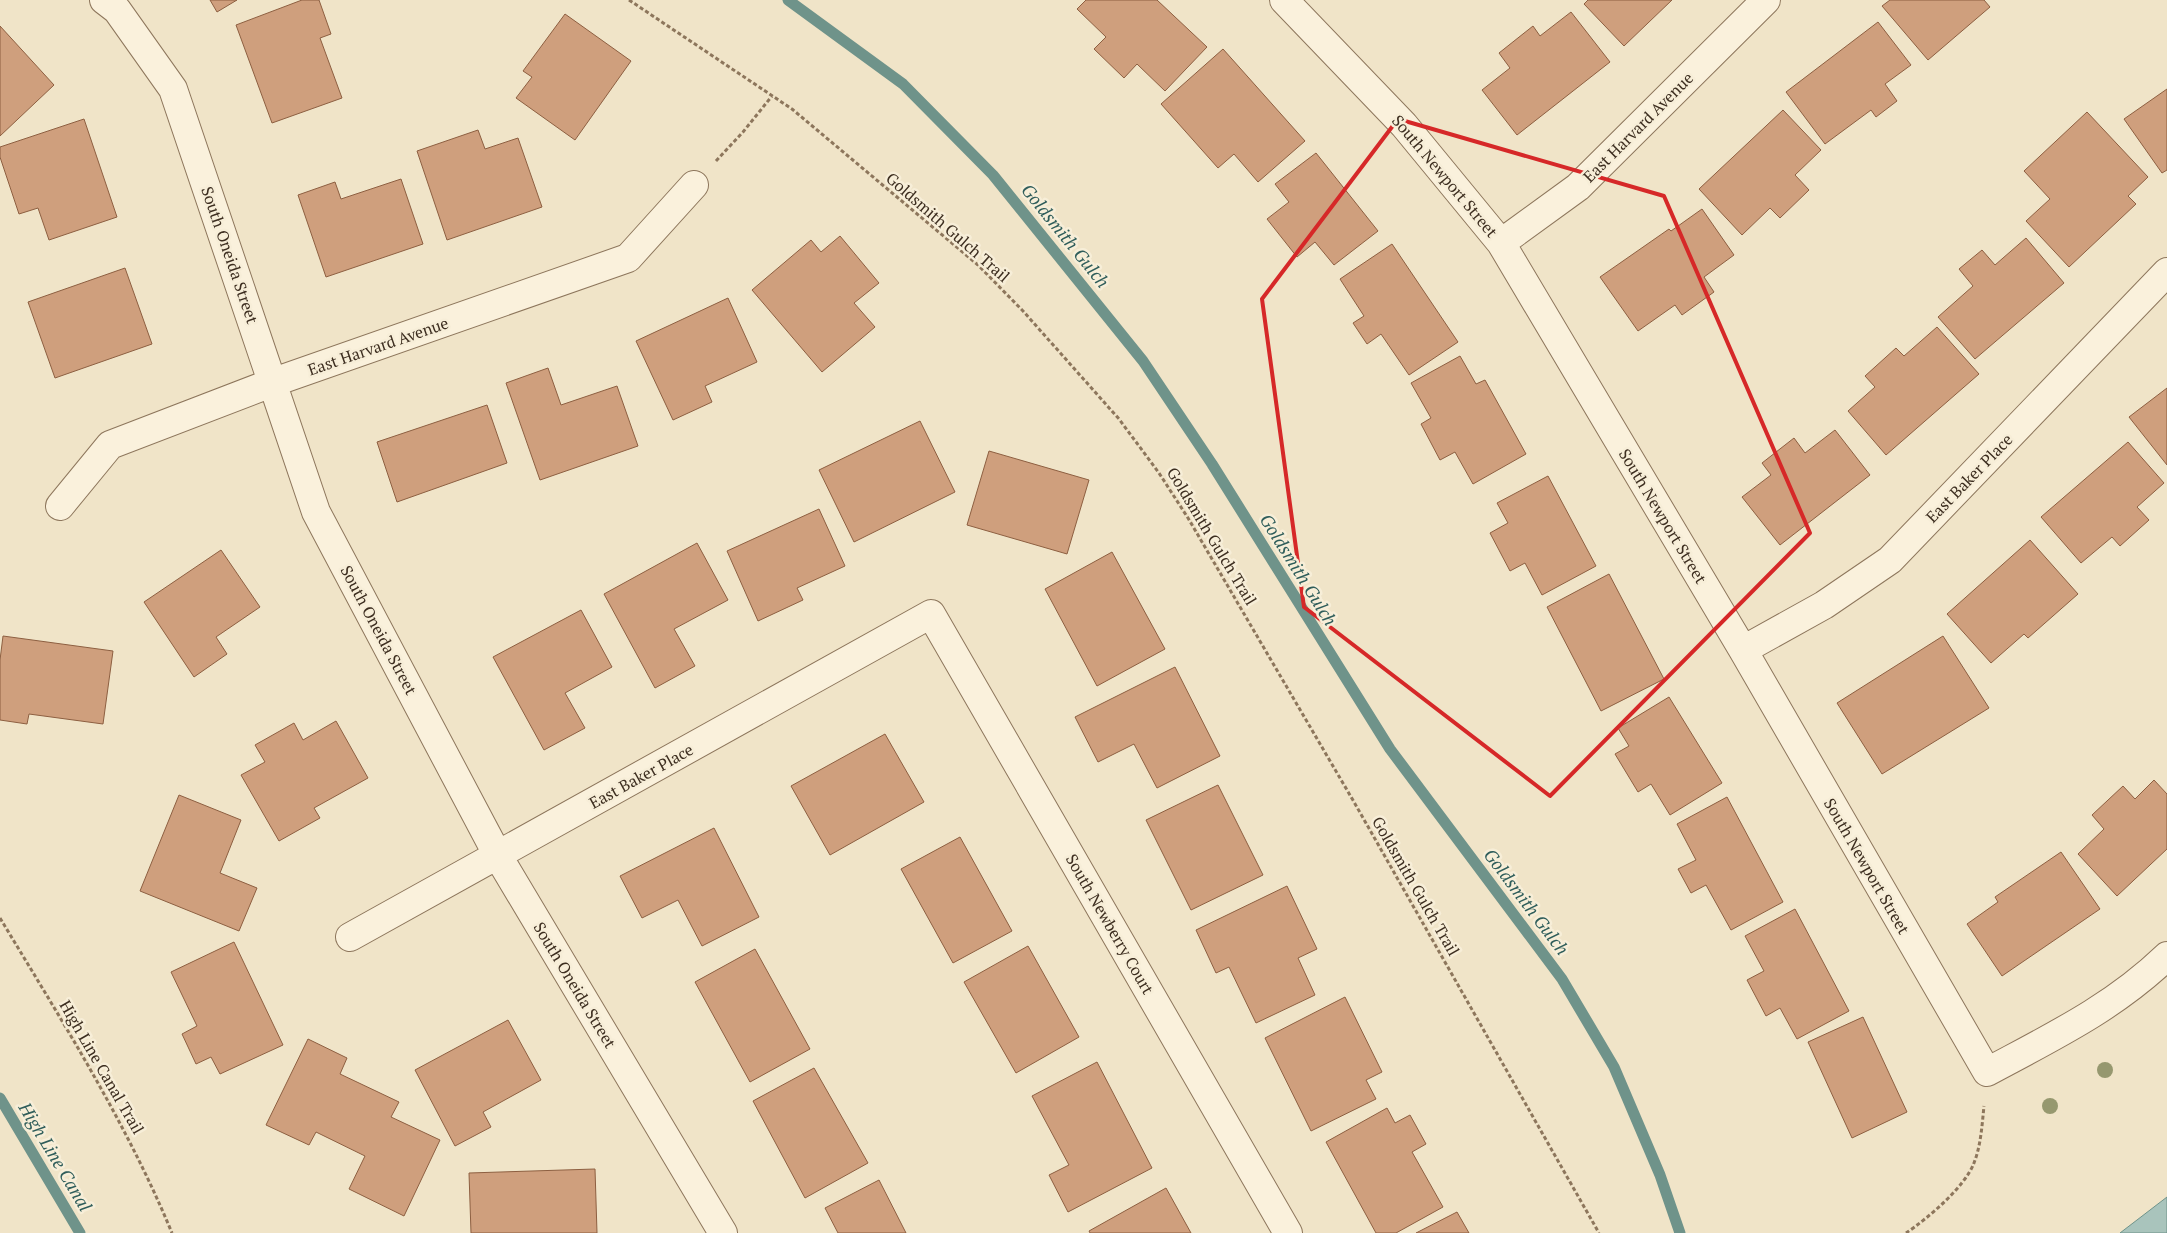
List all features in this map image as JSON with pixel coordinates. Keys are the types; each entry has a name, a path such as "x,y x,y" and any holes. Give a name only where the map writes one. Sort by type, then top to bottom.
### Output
{"street":[{"name":"South Oneida Street","path":"104,0 117,10 173,89 274,382 316,512 498,856 723,1233"},
{"name":"South Newport Street","path":"1284,0 1404,125 1500,243 1743,650 1987,1072"},
{"name":"East Harvard Avenue","path":"1500,243 1578,187 1766,0"},
{"name":"East Harvard Avenue","path":"60,506 110,445 274,382 628,258 694,185"},
{"name":"East Baker Place","path":"1743,650 1824,605 1890,560 2167,272"},
{"name":"East Baker Place","path":"350,937 932,614"},
{"name":"South Newberry Court","path":"932,614 1288,1233"},
{"path":"1987,1072 2104,1008 2126,992 2167,956"}],"path":[{"name":"Goldsmith Gulch Trail","path":"628,0 792,109 978,265 1023,311 1118,419 1159,473 1188,518 1354,802 1599,1233"},
{"path":"694,185 743,132 772,96"},
{"name":"High Line Canal Trail","path":"0,918 108,1100 150,1181 172,1233"},
{"path":"1906,1233 1927,1218 1957,1187 1974,1165 1982,1132 1987,1072"}],"highlighted area":[{"path":"1398,119 1664,196 1810,533 1550,796 1304,607 1262,299"}],"water":[{"path":"2167,1197 2167,1233 2120,1233"}],"building":[{"path":"210,0 237,0 217,12"},
{"path":"302,0 319,0 331,34 320,38 342,98 272,123 236,25"},
{"path":"1086,0 1157,0 1207,47 1165,91 1137,64 1124,78 1094,49 1106,37 1077,9"},
{"path":"1588,0 1672,0 1624,46 1584,4"},
{"path":"1890,0 1984,0 1990,7 1928,60 1882,6"},
{"path":"1571,12 1610,62 1517,135 1482,90 1510,68 1499,53 1533,26 1540,36"},
{"path":"565,14 631,61 575,140 516,98 532,77 523,71"},
{"path":"1878,22 1911,65 1885,84 1897,101 1876,117 1871,110 1825,144 1786,92"},
{"path":"0,26 54,85 0,136"},
{"path":"1223,49 1305,141 1258,182 1234,154 1218,168 1161,104"},
{"path":"2167,89 2167,170 2162,173 2124,119"},
{"path":"1783,110 1821,150 1795,175 1809,190 1780,218 1770,208 1742,235 1699,189"},
{"path":"2087,112 2148,177 2128,196 2136,204 2069,267 2026,221 2050,199 2024,171"},
{"path":"84,119 117,217 49,240 38,208 19,214 0,157 0,147"},
{"path":"478,130 485,149 518,138 542,207 447,240 417,151"},
{"path":"1316,153 1378,231 1334,265 1315,242 1297,257 1267,219 1289,202 1275,184"},
{"path":"401,179 423,244 326,277 298,195 335,182 341,199"},
{"path":"1702,209 1734,255 1704,277 1714,292 1682,315 1675,305 1638,331 1600,277 1669,229 1671,231"},
{"path":"840,236 879,283 854,303 875,327 822,372 752,290 811,240 821,252"},
{"path":"2026,238 2064,283 1975,359 1938,317 1973,286 1959,269 1982,250 1995,265"},
{"path":"1392,244 1458,342 1409,375 1381,334 1367,344 1353,323 1364,316 1340,279"},
{"path":"125,268 152,344 55,378 28,302"},
{"path":"728,298 757,362 705,386 712,402 673,420 636,341"},
{"path":"1937,327 1979,374 1886,455 1848,411 1875,387 1865,376 1896,348 1904,356"},
{"path":"1460,356 1476,384 1485,380 1526,454 1473,484 1455,452 1440,460 1421,424 1431,418 1411,383"},
{"path":"548,368 561,405 617,386 638,446 540,480 506,383"},
{"path":"2167,388 2167,465 2129,417"},
{"path":"487,405 507,463 397,502 377,442"},
{"path":"920,421 955,492 854,542 819,470"},
{"path":"1835,430 1870,475 1780,545 1742,497 1771,475 1762,463 1794,438 1805,453"},
{"path":"2128,442 2164,483 2137,507 2149,520 2120,546 2112,537 2081,563 2041,517"},
{"path":"989,451 1089,480 1067,554 967,525"},
{"path":"1548,476 1596,566 1542,595 1525,563 1510,571 1490,533 1508,523 1497,503"},
{"path":"819,509 845,566 797,588 803,600 758,621 727,551"},
{"path":"2030,540 2078,594 2028,638 2024,634 1991,663 1947,614"},
{"path":"697,543 728,600 674,629 695,666 655,688 604,594"},
{"path":"221,550 260,607 216,637 227,654 194,677 144,602"},
{"path":"1112,552 1165,649 1097,686 1045,589"},
{"path":"1609,574 1664,679 1601,711 1547,607"},
{"path":"581,610 612,667 565,693 585,728 544,750 493,657"},
{"path":"3,636 113,651 103,724 29,714 27,724 0,720 0,660"},
{"path":"1943,636 1989,708 1882,774 1837,703"},
{"path":"1175,667 1220,756 1157,788 1134,744 1098,762 1075,717"},
{"path":"1669,697 1722,783 1670,815 1651,784 1638,792 1615,754 1629,746 1618,728"},
{"path":"336,721 368,778 314,808 320,818 279,841 241,775 265,762 255,745 294,723 303,740"},
{"path":"885,734 924,802 830,855 791,786"},
{"path":"2154,780 2167,794 2167,849 2117,896 2078,854 2104,829 2092,815 2123,786 2135,799"},
{"path":"1218,785 1263,875 1191,910 1146,820"},
{"path":"179,795 241,820 220,873 257,888 239,931 140,891"},
{"path":"1727,797 1783,902 1731,930 1706,885 1691,893 1678,869 1696,860 1677,824"},
{"path":"714,828 759,917 702,946 678,900 642,918 620,876"},
{"path":"960,837 1012,931 953,963 901,869"},
{"path":"2061,852 2100,909 2002,976 1967,924 1998,902 1995,897"},
{"path":"1287,886 1317,949 1298,958 1315,995 1256,1023 1229,967 1216,973 1196,930"},
{"path":"1795,909 1849,1011 1797,1039 1780,1008 1766,1016 1747,980 1764,971 1745,936"},
{"path":"234,942 283,1045 220,1074 211,1057 196,1064 182,1034 197,1026 171,972"},
{"path":"1028,946 1079,1037 1016,1073 964,982"},
{"path":"755,949 810,1049 750,1082 695,982"},
{"path":"1345,997 1382,1072 1366,1080 1376,1099 1311,1131 1265,1038"},
{"path":"1863,1017 1907,1112 1852,1138 1808,1042"},
{"path":"508,1020 541,1080 483,1112 491,1127 455,1146 415,1070"},
{"path":"308,1039 347,1058 340,1074 399,1102 391,1117 440,1140 404,1216 349,1189 365,1156 316,1132 309,1145 266,1125"},
{"path":"1097,1062 1152,1168 1068,1212 1049,1175 1069,1165 1032,1096"},
{"path":"814,1068 868,1163 805,1198 753,1101"},
{"path":"1387,1108 1395,1123 1410,1115 1426,1144 1412,1152 1443,1207 1396,1233 1376,1233 1326,1142"},
{"path":"595,1169 597,1233 471,1233 469,1173"},
{"path":"879,1180 906,1233 838,1233 825,1208"},
{"path":"1166,1188 1191,1233 1090,1233 1089,1231"},
{"path":"1457,1212 1469,1233 1416,1233"}],"waterway":[{"name":"Goldsmith Gulch","path":"788,0 903,84 993,175 1143,361 1212,464 1390,749 1562,979 1614,1067 1660,1175 1680,1233"},
{"name":"High Line Canal","path":"0,1098 80,1233"}]}
